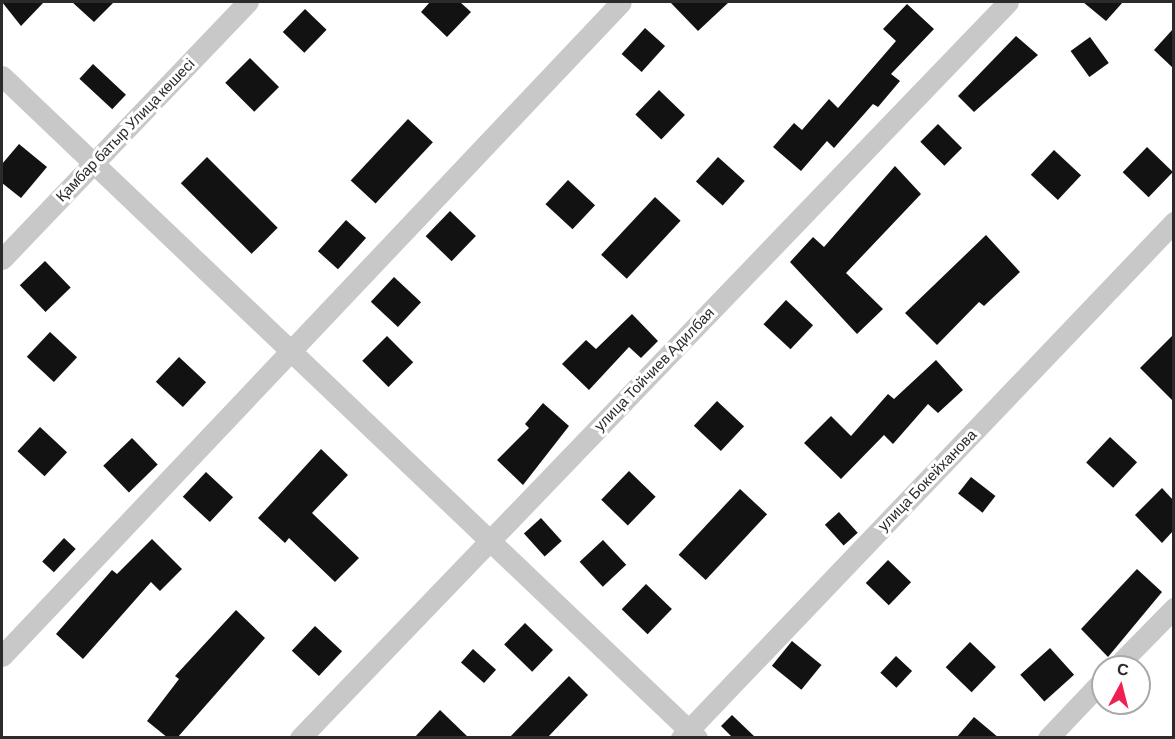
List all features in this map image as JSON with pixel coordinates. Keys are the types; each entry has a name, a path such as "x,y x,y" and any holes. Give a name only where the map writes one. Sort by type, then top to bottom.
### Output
{"street":[{"name":"Қамбар батыр Улица көшесі","path":"2,259 248,2"},
{"path":"2,656 621,2"},
{"name":"улица Тойчиев Адилбая","path":"300,738 1008,2"},
{"path":"2,76 95,162 689,735"},
{"name":"улица Бокейханова","path":"689,735 1173,222"},
{"path":"1128,655 1173,608"},
{"path":"1048,738 1091,693"}],"building":[{"path":"2,2 44,2 21,26"},
{"path":"72,2 114,2 94,22"},
{"path":"430,2 460,2 471,12 447,37 421,12"},
{"path":"670,2 729,2 698,31"},
{"path":"1083,2 1123,2 1106,21"},
{"path":"907,4 934,29 891,74 900,81 878,107 873,104 834,148 827,141 801,171 773,147 794,123 802,130 829,99 838,108 896,41 883,29"},
{"path":"305,9 327,30 304,53 283,32"},
{"path":"645,28 665,46 642,72 622,54"},
{"path":"1173,29 1173,68 1154,50"},
{"path":"1016,36 1038,55 974,112 958,96"},
{"path":"1090,37 1109,63 1089,77 1071,51"},
{"path":"250,58 279,87 254,112 225,83"},
{"path":"93,64 126,95 112,109 79,79"},
{"path":"659,90 685,115 661,139 635,114"},
{"path":"408,119 433,142 376,204 351,180"},
{"path":"938,124 962,148 944,166 920,142"},
{"path":"19,144 47,167 21,198 2,183 2,164"},
{"path":"1147,147 1173,172 1149,197 1123,172"},
{"path":"1054,150 1081,175 1058,200 1031,175"},
{"path":"207,157 278,228 252,254 181,183"},
{"path":"718,157 745,181 723,206 696,182"},
{"path":"895,166 921,194 846,273 883,309 857,334 790,262 813,237 824,247"},
{"path":"568,180 595,205 573,229 545,204"},
{"path":"655,197 681,221 627,279 601,255"},
{"path":"450,211 476,236 452,261 426,236"},
{"path":"346,220 366,238 338,269 318,251"},
{"path":"986,235 1020,272 984,306 979,302 937,345 905,313"},
{"path":"45,261 71,288 46,312 20,285"},
{"path":"394,277 421,302 398,327 371,302"},
{"path":"786,300 813,325 791,349 763,324"},
{"path":"632,314 658,341 641,358 629,347 589,390 562,364 586,340 596,349"},
{"path":"50,332 77,357 54,382 27,357"},
{"path":"1173,335 1173,401 1140,368"},
{"path":"387,336 413,362 388,387 362,361"},
{"path":"179,357 206,382 183,407 156,382"},
{"path":"936,360 963,390 938,413 928,404 893,444 884,435 841,479 804,443 831,416 851,436 888,394 894,399"},
{"path":"717,401 744,426 721,451 694,426"},
{"path":"543,403 569,426 523,485 497,460 529,428 525,424"},
{"path":"40,427 67,452 45,476 17,451"},
{"path":"1110,437 1137,462 1113,488 1086,463"},
{"path":"132,438 158,465 129,492 103,466"},
{"path":"321,449 348,475 312,513 359,558 335,582 289,538 285,543 258,518"},
{"path":"629,471 656,497 628,525 601,500"},
{"path":"206,472 233,497 210,522 183,497"},
{"path":"971,477 995,496 982,513 958,494"},
{"path":"1162,488 1173,500 1173,531 1162,543 1135,515"},
{"path":"740,489 767,514 706,580 679,555"},
{"path":"839,512 858,533 844,546 825,525"},
{"path":"541,518 562,541 545,556 524,533"},
{"path":"64,538 76,549 54,572 42,561"},
{"path":"152,539 182,569 160,591 151,582 83,659 56,634 112,570 117,574"},
{"path":"603,540 626,565 603,587 580,562"},
{"path":"888,560 911,582 889,605 866,583"},
{"path":"1137,569 1162,592 1110,655 1106,655 1081,629"},
{"path":"646,584 672,609 648,634 622,609"},
{"path":"236,610 265,638 177,738 168,738 147,721 179,679 175,676"},
{"path":"525,623 553,650 532,672 504,645"},
{"path":"315,626 342,651 319,676 292,651"},
{"path":"792,641 822,665 801,690 772,666"},
{"path":"970,642 996,667 972,692 946,667"},
{"path":"1050,648 1074,675 1044,702 1020,675"},
{"path":"473,649 496,670 484,683 461,662"},
{"path":"896,656 912,671 896,688 880,673"},
{"path":"569,676 588,695 547,738 509,738"},
{"path":"440,710 469,738 414,738"},
{"path":"732,715 756,738 733,738 721,726"},
{"path":"974,717 999,738 956,738"}]}
